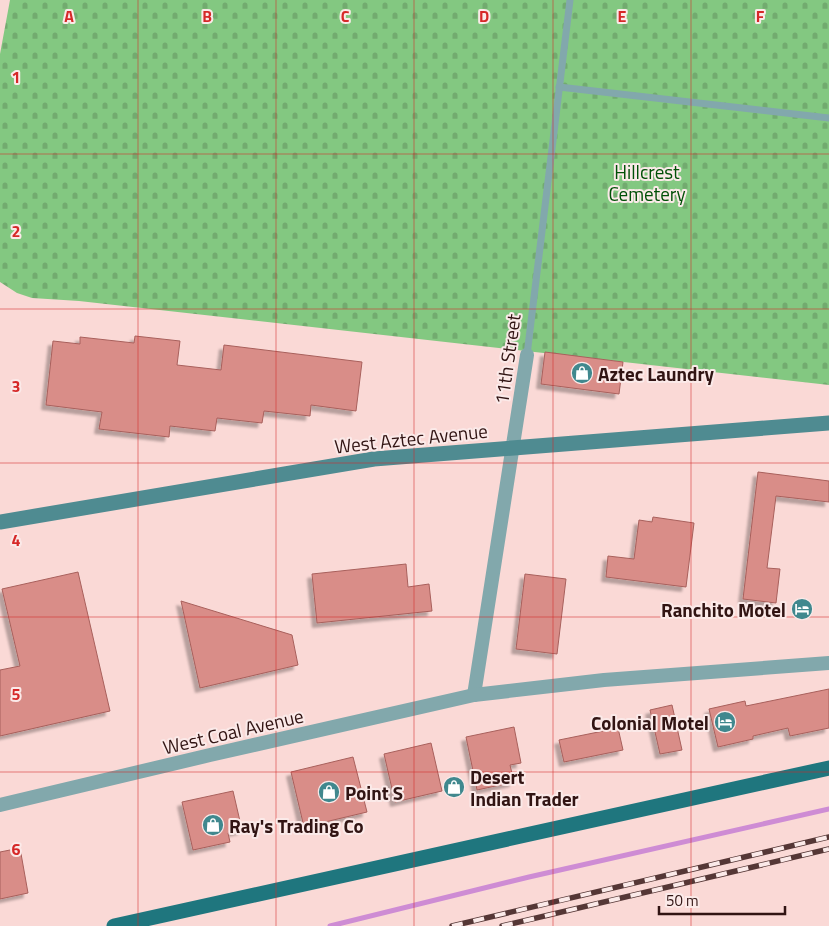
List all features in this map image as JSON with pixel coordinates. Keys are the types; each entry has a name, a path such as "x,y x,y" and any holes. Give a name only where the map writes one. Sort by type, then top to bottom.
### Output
{"main road":[{"name":"West Aztec Avenue","path":"0,522 374,459 829,423"},
{"path":"114,926 829,768"}],"street":[{"name":"11th Street","path":"474,695 527,355"},
{"name":"West Coal Avenue","path":"0,805 474,695 604,680 829,663"}],"lane":[{"name":"11th Street","path":"527,355 570,0"},
{"path":"559,87 829,118"}],"green space":[{"name":"Hillcrest Cemetery","path":"10,0 829,0 829,385 79,301 32,298 17,293 0,282 0,54"}],"building":[{"path":"135,336 180,341 177,365 221,370 224,345 362,362 356,411 311,405 310,416 264,411 262,423 217,418 215,431 170,426 169,437 99,429 102,412 46,405 53,341 80,344 80,337 134,343"},
{"name":"Aztec Laundry","path":"545,352 623,362 619,394 541,384"},
{"path":"758,472 829,481 829,502 776,496 767,568 780,569 776,603 743,599"},
{"path":"653,517 694,523 686,587 606,577 608,556 634,559 639,520 652,522"},
{"path":"406,564 408,587 429,584 432,611 317,623 312,574"},
{"path":"78,572 110,711 0,736 0,670 20,666 2,589"},
{"path":"525,574 566,579 557,654 516,649"},
{"path":"181,601 292,635 298,665 200,688"},
{"path":"829,689 829,728 790,736 788,728 718,747 709,709 745,701 746,706"},
{"path":"672,705 682,750 660,754 650,710"},
{"path":"514,727 521,763 510,765 514,782 477,790 466,737"},
{"path":"618,728 623,750 564,762 559,740"},
{"path":"431,743 442,791 395,802 384,754"},
{"name":"Point S","path":"353,757 367,812 304,827 291,772"},
{"path":"233,791 242,830 228,833 230,842 193,850 182,802"},
{"path":"20,848 28,893 0,899 0,852"}],"waterway":[{"path":"330,926 529,877 829,809"}],"railway":[{"path":"452,926 829,837"},
{"path":"502,926 829,849"}],"place":[{"name":"Aztec Laundry","path":"582,373"},
{"name":"Ranchito Motel","path":"802,609"},
{"name":"Colonial Motel","path":"725,722"},
{"name":"Desert Indian Trader","path":"454,787"},
{"name":"Point S","path":"329,792"},
{"name":"Ray's Trading Co","path":"213,825"}]}
